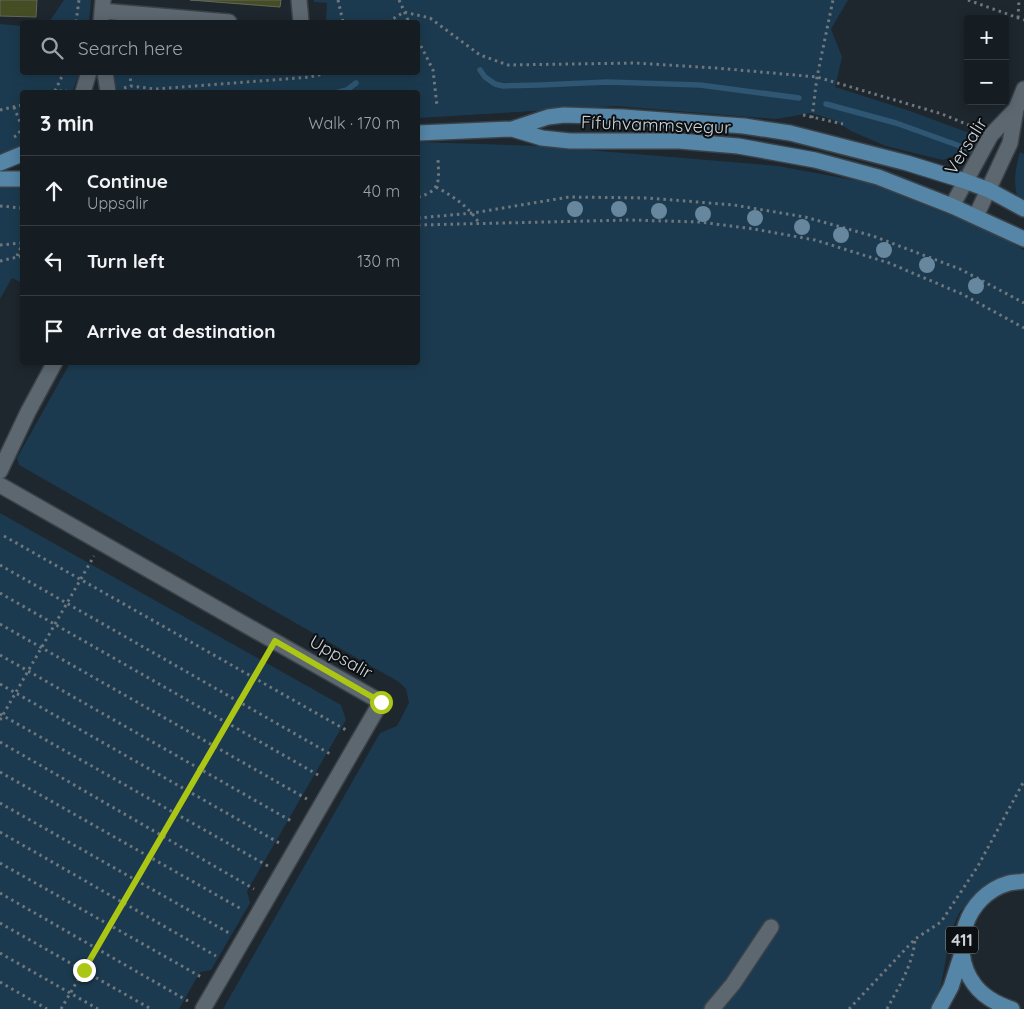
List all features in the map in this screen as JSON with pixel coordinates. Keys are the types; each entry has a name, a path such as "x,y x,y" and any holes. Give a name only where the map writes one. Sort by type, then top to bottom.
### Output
{"main road":[{"name":"Fífuhvammsvegur","path":"420,133 512,129 548,117 564,115 744,126 790,134 873,154 965,181 989,190 1024,209"},
{"name":"Fífuhvammsvegur","path":"512,129 542,138 570,141 679,142 738,146 815,160 878,177 976,216 1024,239"},
{"path":"0,163 20,155"},
{"path":"0,179 20,179"},
{"name":"411","path":"1001,1008 974,984 966,970 962,954 962,935 968,918 978,903 992,891 1008,883 1024,881"},
{"name":"411","path":"939,1009 951,987 962,954"}],"street":[{"path":"300,0 301,20"},
{"path":"102,11 206,20"},
{"path":"78,90 88,75"},
{"path":"106,75 111,90"},
{"name":"Versalir","path":"976,216 1010,143 1016,109 1024,89"},
{"name":"Versalir","path":"952,206 991,135 1016,109"},
{"path":"0,471 28,412 53,365"},
{"name":"Uppsalir","path":"0,486 381,702 230,964 216,986 198,1007"},
{"path":"712,1009 733,984 771,927"}],"path":[{"path":"76,20 79,0"},
{"path":"338,0 343,20"},
{"path":"399,0 408,20"},
{"path":"812,118 817,77 833,0"},
{"path":"968,0 1024,20"},
{"path":"1018,18 1019,0"},
{"path":"391,20 404,12 430,18 480,55 508,65 635,64 716,68 817,77 942,114 983,131"},
{"path":"420,44 433,70 438,106"},
{"path":"55,90 62,75"},
{"path":"130,75 131,86"},
{"path":"118,90 131,86 155,90 172,90 319,75"},
{"path":"0,110 20,106"},
{"path":"14,107 20,122"},
{"path":"803,116 843,124"},
{"path":"9,140 20,130"},
{"path":"420,196 432,192 439,181 438,160"},
{"path":"436,187 460,201 473,213 480,223"},
{"path":"420,218 473,213 569,198 648,198 734,205 805,217 873,236 960,269 1024,303"},
{"path":"0,206 20,208"},
{"path":"420,225 630,220 700,222 754,229 815,240 898,266 962,294 1024,328"},
{"path":"0,245 20,244"},
{"path":"17,257 20,249"},
{"path":"0,261 20,256"},
{"path":"4,536 360,738"},
{"path":"0,720 1,715 102,543"},
{"path":"0,565 346,763"},
{"path":"0,593 334,784"},
{"path":"0,624 320,807"},
{"path":"61,1009 275,641"},
{"path":"0,655 307,830"},
{"path":"0,684 294,852"},
{"path":"1,715 282,874"},
{"path":"0,742 268,897"},
{"path":"0,772 256,918"},
{"path":"849,1009 915,939 941,922 978,866 1024,782"},
{"path":"0,803 243,941"},
{"path":"0,832 230,964"},
{"path":"0,863 216,986"},
{"path":"0,893 198,1007"},
{"path":"0,923 152,1009"},
{"path":"887,1009 909,969 914,953 915,939"},
{"path":"0,953 98,1009"},
{"path":"0,982 46,1009"}],"shaded area":[{"path":"64,0 91,0 89,20 50,20"},
{"path":"314,0 848,0 831,29 842,57 835,87 907,110 975,135 963,152 943,160 886,146 851,131 834,120 811,113 776,119 615,106 420,118 420,90 115,90 111,75 420,75 420,20 326,20 327,3 314,2"},
{"path":"0,24 20,26 20,75 79,75 73,90 20,90 20,148 0,153"},
{"path":"420,142 540,146 778,166 869,183 990,231 1024,250 1024,878 995,881 976,894 959,913 948,938 941,985 931,1009 223,1009 380,733 397,726 409,703 406,689 399,682 19,465 17,458 69,365 420,365"},
{"path":"1020,152 1024,154 1024,199 1017,195 1015,184"},
{"path":"0,186 20,186 20,282 12,278 0,299"},
{"path":"0,513 341,705 346,720 247,891 250,903 211,970 200,972 179,1009 0,1009"}],"building":[{"path":"0,0 37,0 36,17 0,16"},
{"path":"190,0 281,0 280,7"}],"waterway":[{"path":"480,70 485,77 495,84 503,86 607,82 700,85 799,98"},
{"path":"347,90 356,83"},
{"path":"826,104 896,123 971,150"}],"route":[{"path":"84,970 275,641 381,702"}]}
